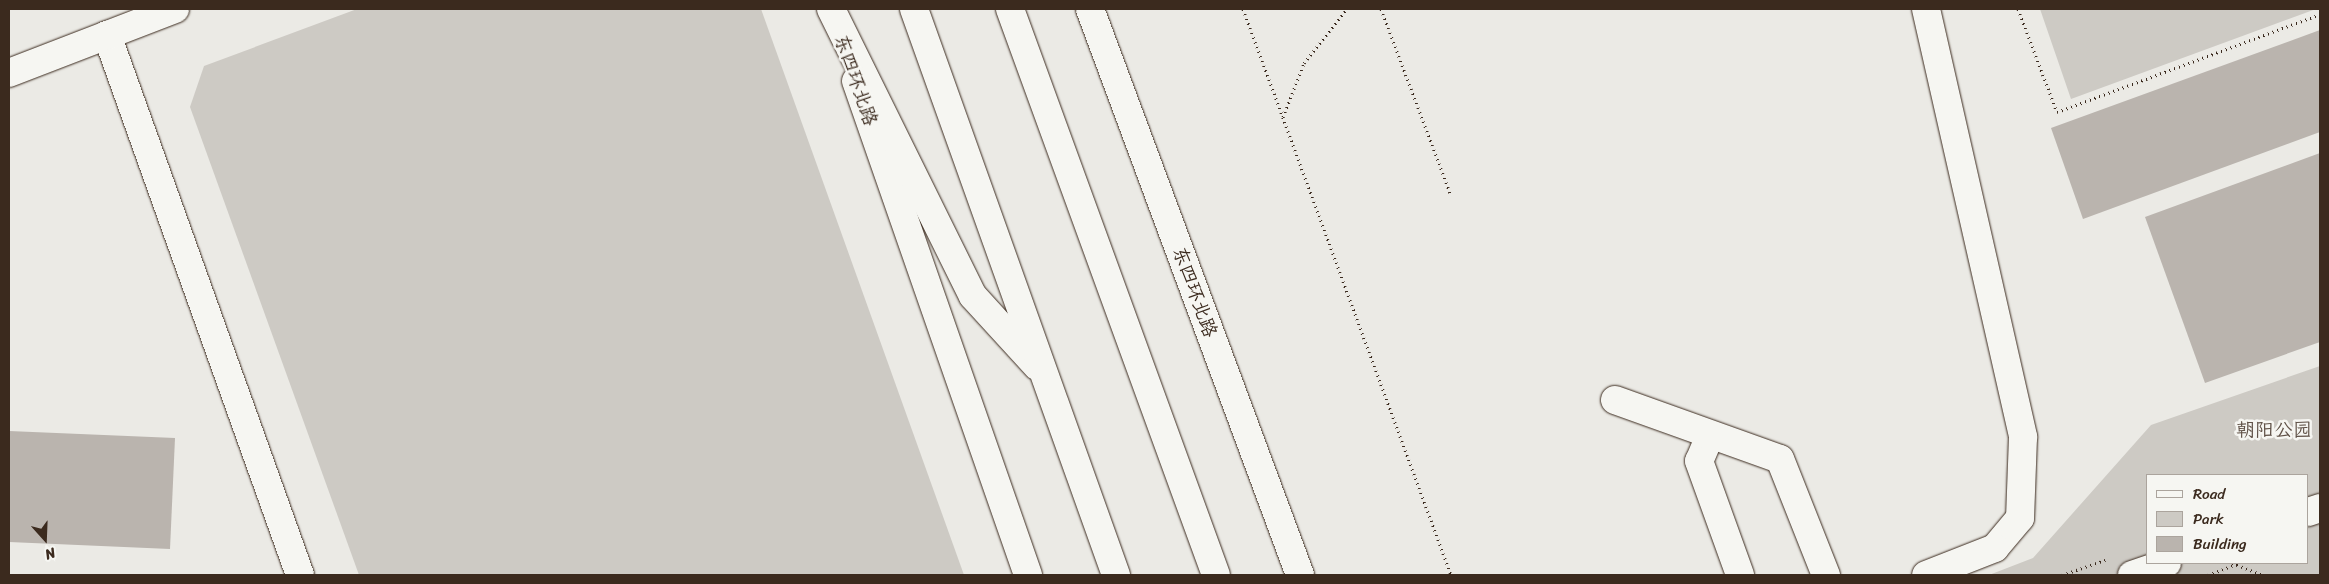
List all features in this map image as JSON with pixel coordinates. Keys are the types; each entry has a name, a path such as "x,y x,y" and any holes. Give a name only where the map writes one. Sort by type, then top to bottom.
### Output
{"main road":[{"path":"9,73 175,9"},
{"path":"831,9 973,296 1046,376"},
{"name":"东四环北路","path":"831,9 1028,575"},
{"path":"914,9 1116,575"},
{"path":"1010,9 1216,575"},
{"name":"东四环北路","path":"1090,9 1300,575"},
{"path":"1926,9 2023,437 2020,518 1995,548 1926,575"},
{"path":"107,35 300,575"},
{"path":"1615,400 1709,438 1780,460 1826,575"},
{"path":"1709,438 1698,461 1740,575"},
{"path":"2132,575 2164,564"}],"path":[{"path":"1243,9 1451,575"},
{"path":"1283,118 1304,63 1347,9"},
{"path":"1381,9 1450,193"},
{"path":"2018,9 2057,112 2320,14"},
{"path":"2208,575 2234,564"},
{"path":"2238,564 2263,575"}],"green space":[{"path":"357,9 761,9 964,575 359,575 190,107 204,66"},
{"path":"2040,9 2316,9 2071,99"},
{"name":"朝阳公园","path":"2320,366 2320,575 1989,575 2033,558 2151,425"}],"building":[{"path":"2320,30 2320,132 2083,219 2051,128"},
{"path":"2320,153 2320,342 2205,383 2145,217"},
{"path":"9,431 175,438 170,549 9,542"}]}
